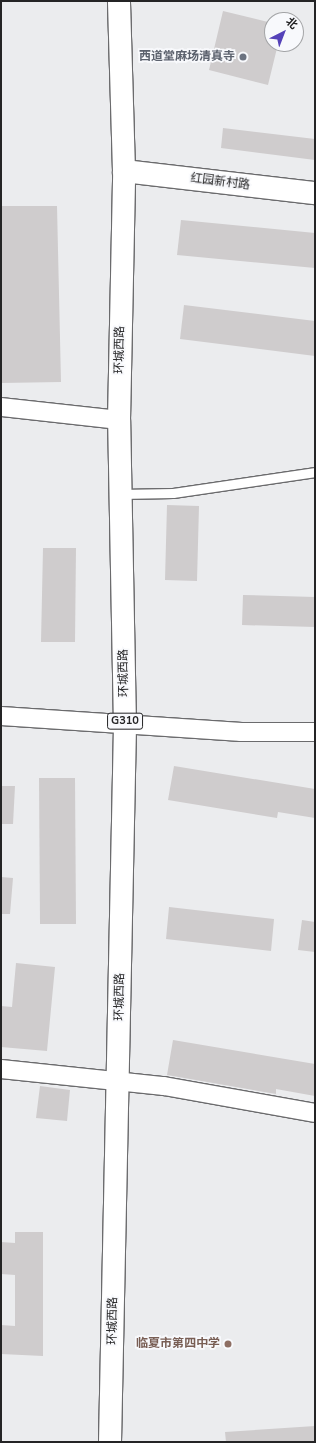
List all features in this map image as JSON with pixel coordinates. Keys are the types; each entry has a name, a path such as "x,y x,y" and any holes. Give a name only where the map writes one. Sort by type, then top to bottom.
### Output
{"main road":[{"name":"环城西路","path":"110,1442 125,726 119,420 124,171 119,1"},
{"name":"红园新村路","path":"124,171 315,194"}],"street":[{"path":"1,407 119,420"},
{"path":"1,716 125,726 240,732 315,732"},
{"path":"1,1069 164,1086 315,1113"}],"lane":[{"path":"120,494 173,493 315,472"}],"building":[{"name":"西道堂麻场清真寺","path":"223,11 264,21 264,52 276,52 268,85 209,70"},
{"path":"223,128 315,139 315,160 221,148"},
{"path":"1,206 57,206 61,382 1,383"},
{"path":"181,220 315,233 315,268 177,255"},
{"path":"184,305 315,321 315,356 180,339"},
{"path":"167,505 199,506 197,581 165,580"},
{"path":"43,548 76,548 75,642 41,642"},
{"path":"243,595 315,597 315,627 242,625"},
{"path":"174,766 315,789 315,818 278,812 277,818 168,800"},
{"path":"39,778 75,778 76,924 40,924"},
{"path":"1,786 15,786 13,824 1,824"},
{"path":"1,877 13,878 10,914 1,914"},
{"path":"169,907 274,919 271,951 166,939"},
{"path":"302,920 315,922 315,952 298,950"},
{"path":"16,963 55,967 47,1051 1,1047 1,1006 12,1007"},
{"path":"173,1040 315,1064 315,1096 276,1089 276,1094 167,1075"},
{"path":"40,1086 70,1090 67,1121 36,1118"},
{"path":"15,1232 43,1232 43,1356 1,1354 1,1325 15,1326 15,1275 1,1274 1,1242 15,1243"},
{"path":"315,1426 315,1442 226,1442 225,1432"}],"place":[{"name":"西道堂麻场清真寺","path":"243,57"},
{"name":"临夏市第四中学","path":"228,1344"}]}
